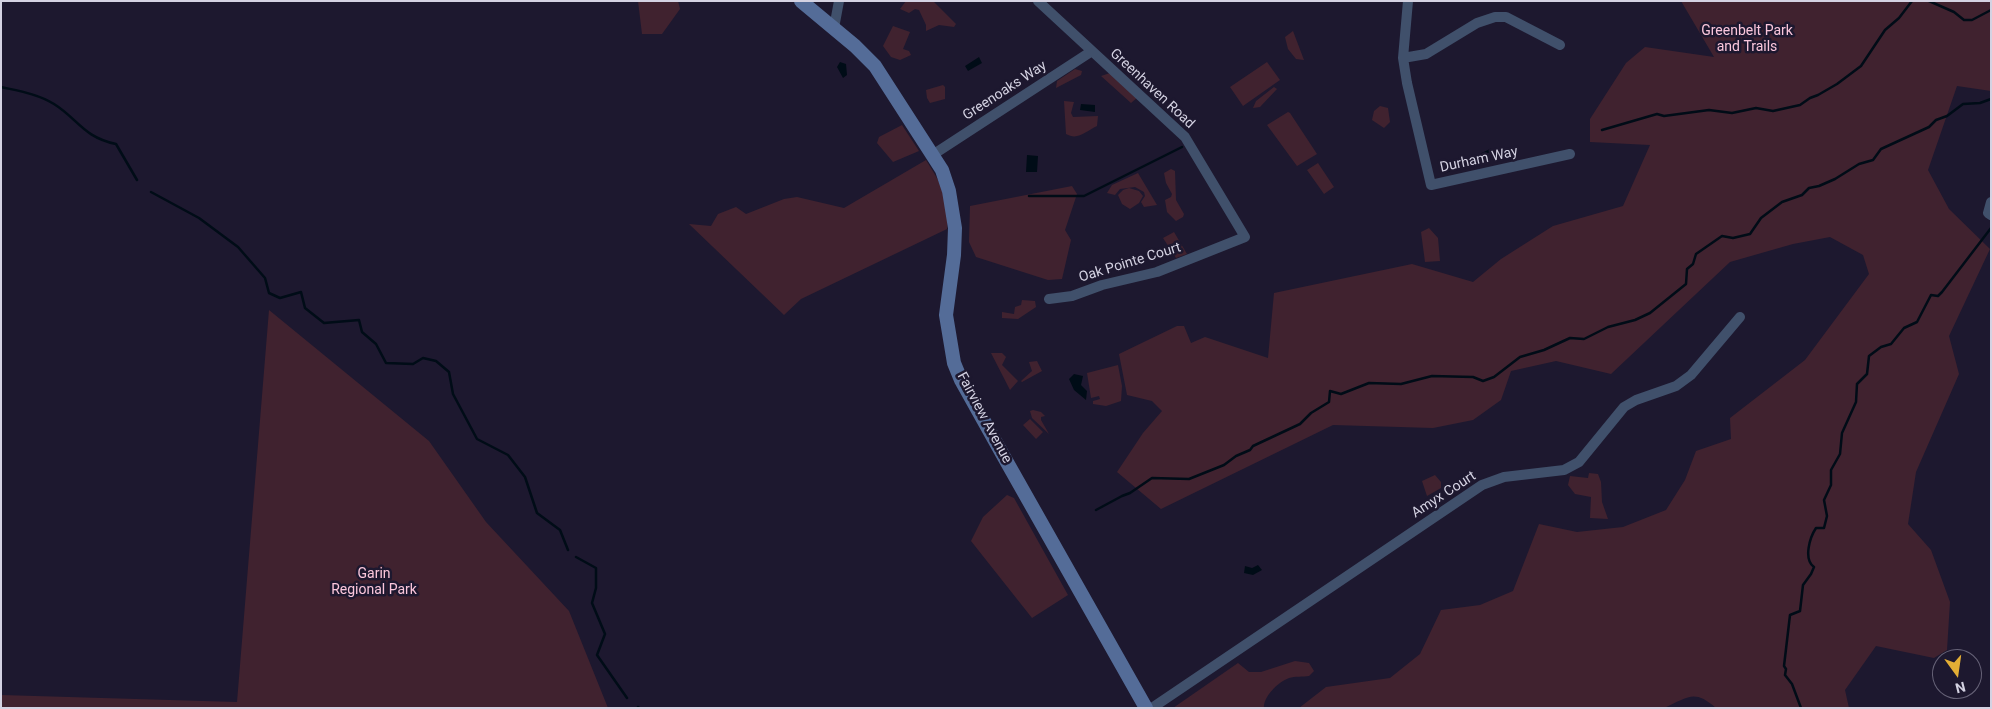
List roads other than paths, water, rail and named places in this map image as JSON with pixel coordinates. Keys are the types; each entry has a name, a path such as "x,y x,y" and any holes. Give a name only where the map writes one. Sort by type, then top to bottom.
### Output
{"main road":[{"name":"Fairview Avenue","path":"801,1 855,46 875,66 934,154 946,180 954,214 956,243 946,315 954,363 961,380 1146,708"}],"street":[{"path":"834,28 839,1"},
{"name":"Greenhaven Road","path":"1038,1 1185,136 1245,237"},
{"name":"Durham Way","path":"1408,1 1403,58 1407,83 1432,184 1570,154"},
{"path":"1403,58 1426,54 1477,23 1495,17 1506,17 1560,45"},
{"name":"Greenoaks Way","path":"934,154 1092,51"},
{"path":"1991,202 1988,213 1991,215"},
{"name":"Oak Pointe Court","path":"1049,299 1072,296 1102,285 1157,272 1245,237"},
{"name":"Amyx Court","path":"1152,708 1482,485 1504,476 1564,470 1579,462 1624,406 1676,386 1691,375 1740,317"}],"waterway":[{"path":"1602,130 1657,114 1664,116 1709,110 1732,113 1756,108 1773,111 1800,105 1837,84 1861,66 1885,30 1899,18 1912,1"},
{"path":"1929,1 1954,12 1964,20 1972,20 1991,10"},
{"path":"1,87 42,98 54,104 96,137 116,144 137,180"},
{"path":"1096,510 1130,493 1152,478 1189,479 1224,465 1236,456 1250,450 1253,446 1300,424 1311,413 1329,402 1330,391 1341,394 1369,383 1401,384 1432,376 1473,377 1483,381 1494,377 1520,357 1544,350 1570,338 1584,339 1608,327 1635,320 1650,313 1686,284 1687,269 1693,264 1696,254 1722,236 1733,238 1750,234 1761,218 1782,202 1802,195 1809,188 1835,179 1859,164 1873,160 1881,149 1929,127 1936,120 1947,116 1963,104 1980,103 1991,99"},
{"path":"1029,196 1084,196 1182,147"},
{"path":"1445,172 1491,150"},
{"path":"151,192 199,218 238,247 265,278 269,293 280,298 301,292 305,308 324,323 359,320 362,332 376,344 386,363 413,364 423,358 436,361 449,372 453,394 477,439 508,455 525,477 537,513 560,530 568,550"},
{"path":"1801,708 1792,684 1785,675 1786,669 1784,666 1790,615 1800,611 1803,585 1814,567 1808,554 1810,542 1816,528 1824,528 1827,516 1824,500 1831,485 1831,470 1840,454 1842,433 1856,402 1857,384 1867,374 1869,356 1881,347 1891,344 1904,328 1917,322 1931,295 1938,296 1942,292 1991,228"},
{"path":"576,557 596,568 596,588 592,603 605,634 597,655 627,698"}],"park label":[{"name":"Greenbelt Park and Trails","path":"1747,40"},
{"name":"Garin Regional Park","path":"374,582"}]}
